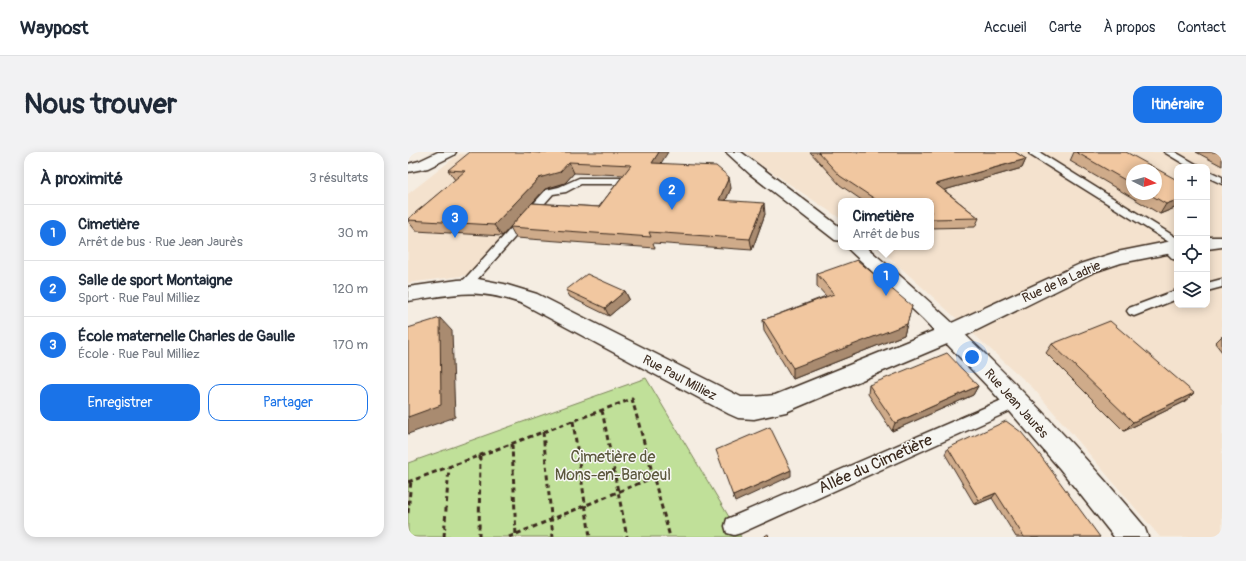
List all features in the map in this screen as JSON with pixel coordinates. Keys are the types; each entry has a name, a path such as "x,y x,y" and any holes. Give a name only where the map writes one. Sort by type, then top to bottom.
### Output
{"street":[{"path":"408,168 423,165 449,152"},
{"path":"733,152 756,172 838,234"},
{"path":"1210,243 1222,242"},
{"name":"Rue de la Ladrie","path":"951,333 1087,268 1116,258 1174,248"},
{"name":"Rue Jean Jaurès","path":"858,250 951,333 1016,401 1089,482 1134,537"},
{"name":"Rue Paul Milliez","path":"408,294 464,287 486,286 506,290 530,299 738,407 754,408 777,405 951,333"}],"lane":[{"path":"1035,152 1033,153 1174,247"},
{"path":"1168,152 1190,164"},
{"path":"1210,175 1222,181"},
{"path":"464,287 550,192 562,190 579,181 623,181"},
{"path":"1134,310 1174,295"},
{"name":"Allée du Cimetière","path":"734,526 1016,401"}],"path":[{"path":"408,513 410,481 632,399 670,537"},
{"path":"602,410 627,537"},
{"path":"573,421 590,537"},
{"path":"543,432 553,537"},
{"path":"512,444 516,536"},
{"path":"480,455 480,537"},
{"path":"444,537 449,467"},
{"path":"508,537 516,536 654,477"}],"shaded area":[{"path":"746,152 1222,152 1222,537 1160,537 1033,388 881,250 934,250 934,198 838,198 838,217 757,162"},
{"path":"459,154 586,159 561,187 508,184 529,201 535,201 468,275 408,283 408,194"}],"green space":[{"name":"Cimetière de Mons-en-Baroeul","path":"646,378 741,537 408,537 408,463"}],"building":[{"path":"470,152 659,152 652,163 716,166 729,177 719,200 764,203 750,239 649,232 651,237 510,227 532,203 599,207 631,165 569,162 560,172 539,178 494,225 408,220 465,171 448,170"},
{"path":"818,152 1015,152 1026,159 936,184 979,218 934,219 934,198 873,198 840,176"},
{"path":"1076,152 1126,152 1148,164 1126,164 1126,181"},
{"path":"1162,172 1174,178 1174,201 1166,204 1159,200 1162,200"},
{"path":"857,260 912,306 907,324 793,368 763,320 834,294 817,274"},
{"path":"587,274 625,291 605,308 566,290"},
{"path":"440,318 441,405 408,417 408,328"},
{"path":"1110,321 1194,393 1133,422 1052,344"},
{"path":"947,353 978,386 895,423 869,385"},
{"path":"1006,421 1021,432 1040,455 1100,537 1024,537 996,493 979,500 948,448"},
{"path":"770,427 791,470 733,496 716,450"}],"place":[{"name":"Salle de sport Montaigne","path":"672,210"},
{"name":"École maternelle Charles de Gaulle","path":"455,238"},
{"name":"Cimetière","path":"886,296"}]}
